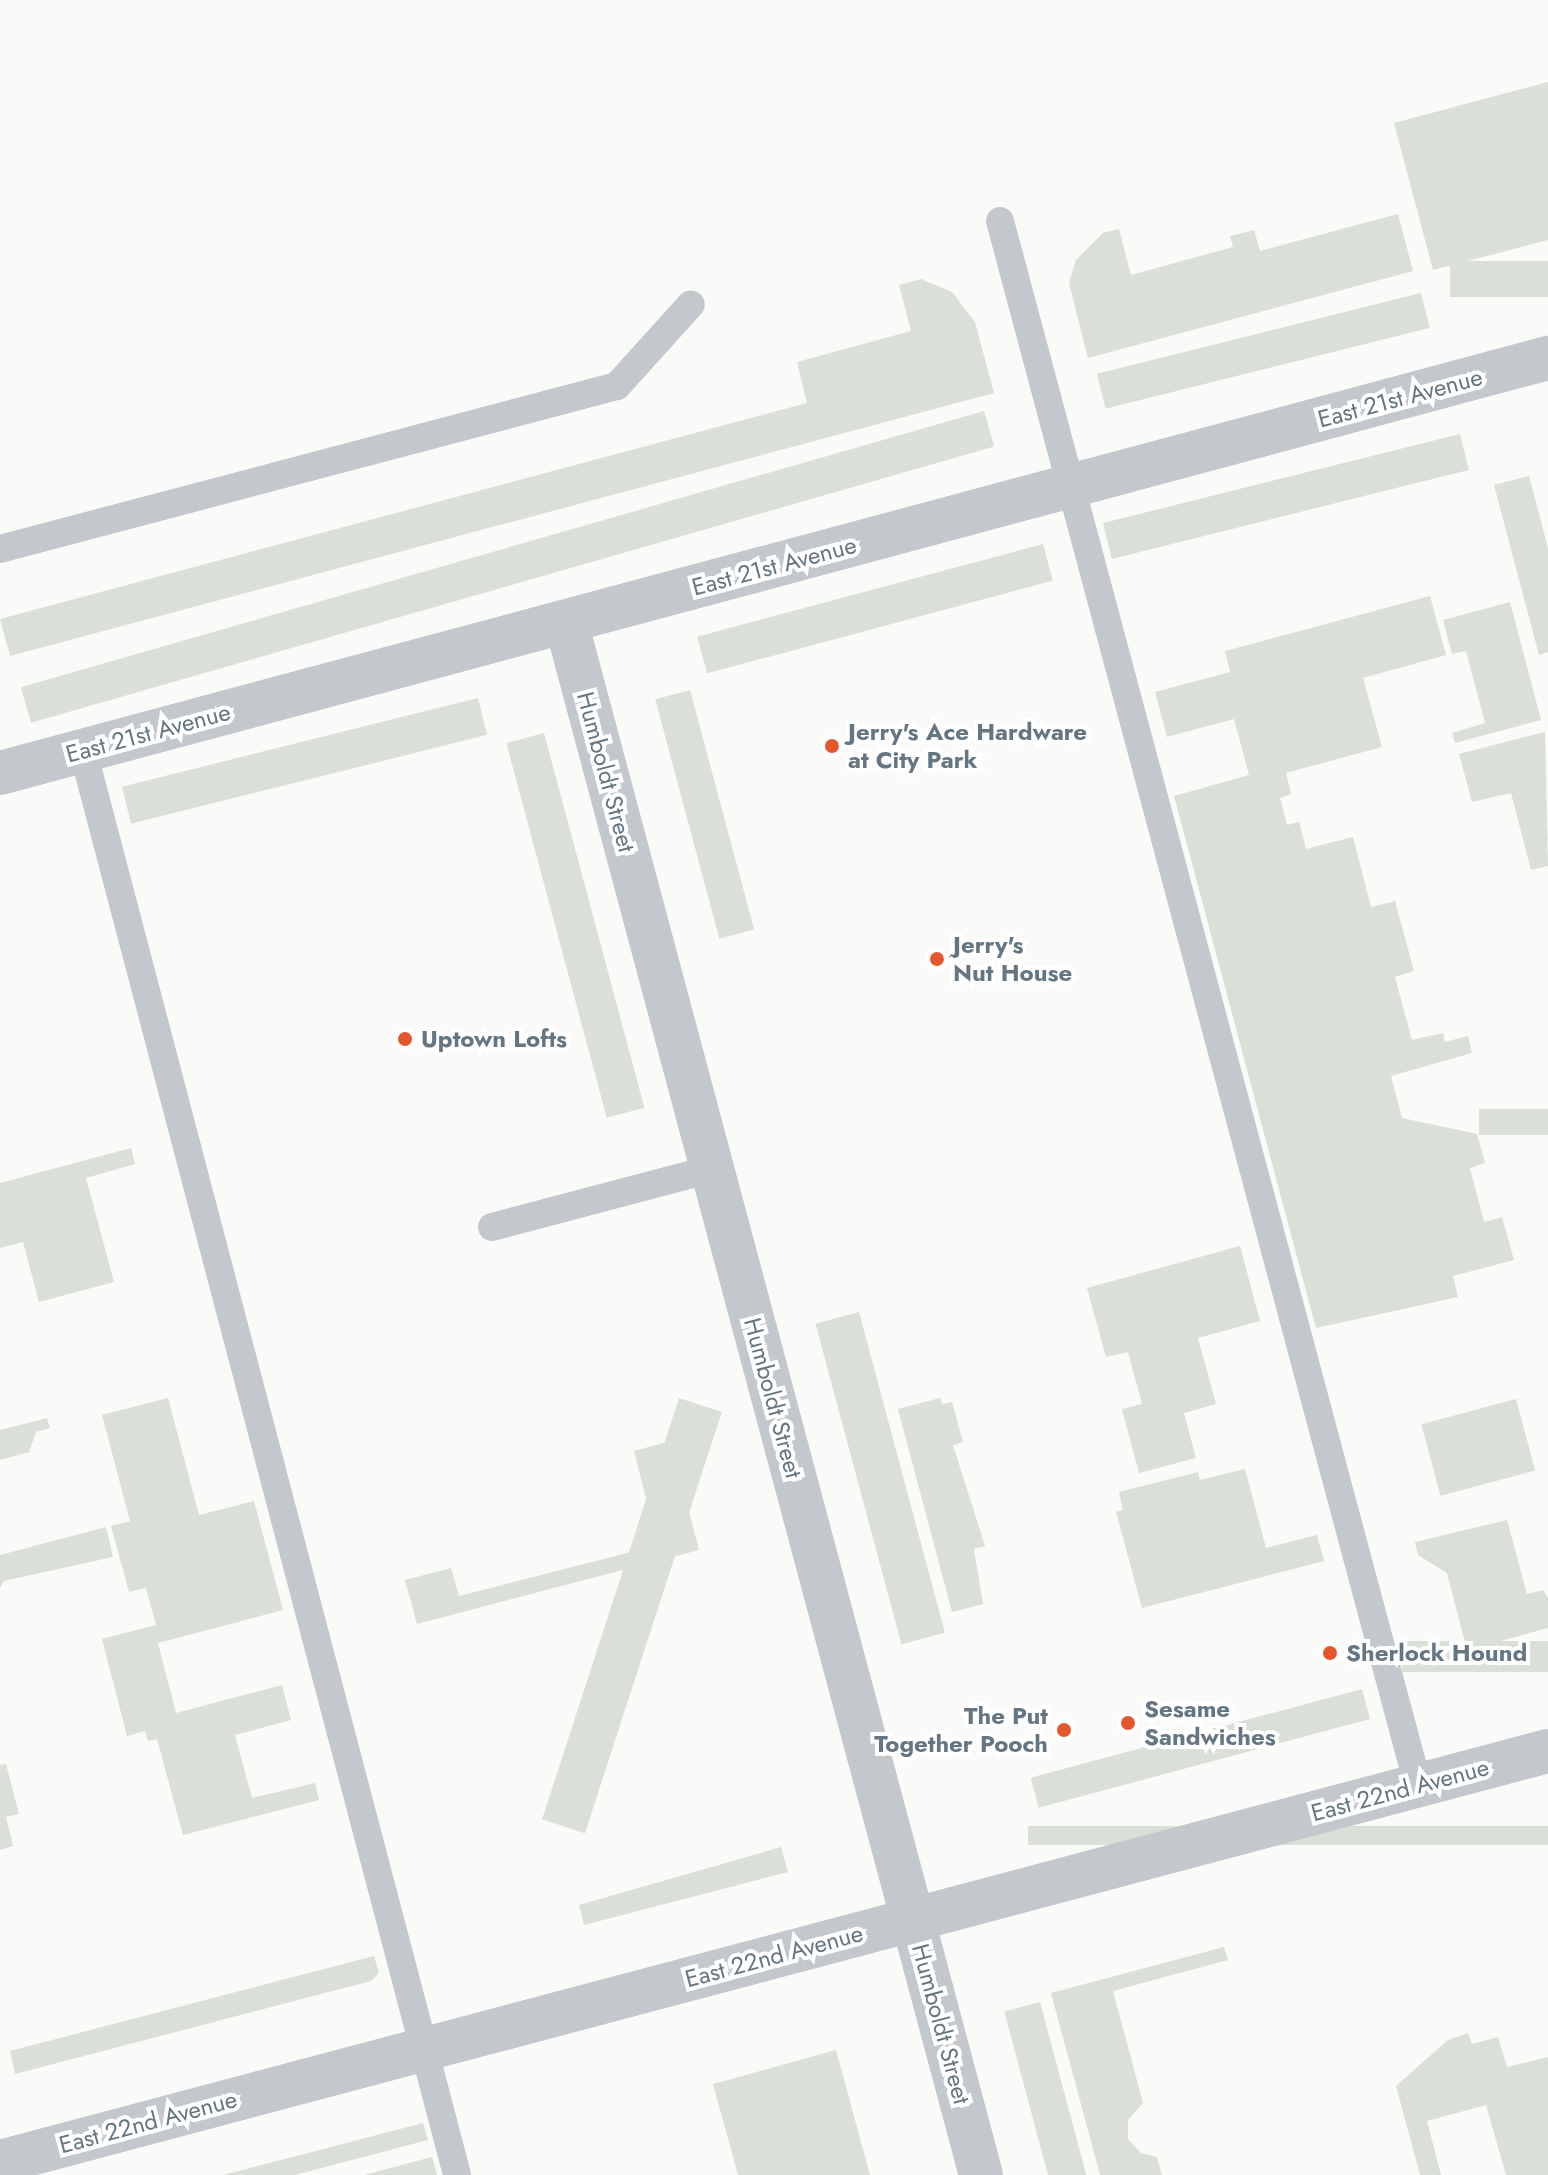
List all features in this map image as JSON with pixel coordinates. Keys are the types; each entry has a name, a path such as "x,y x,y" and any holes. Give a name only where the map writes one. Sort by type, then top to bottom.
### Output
{"street":[{"name":"East 21st Avenue","path":"0,773 1548,358"},
{"name":"Humboldt Street","path":"566,622 981,2175"},
{"name":"East 22nd Avenue","path":"0,2162 1548,1751"}],"lane":[{"path":"1000,221 1418,1785"},
{"path":"0,549 617,386 691,304"},
{"path":"83,751 457,2175"},
{"path":"492,1227 711,1169"}],"shaded area":[{"path":"1548,82 1548,240 1433,270 1394,123"},
{"path":"1398,214 1413,271 1088,358 1069,283 1076,260 1103,233 1119,229 1131,275 1233,247 1230,236 1254,230 1260,251"},
{"path":"1450,261 1548,261 1548,297 1450,297"},
{"path":"921,279 952,292 975,322 994,393 10,656 0,619 807,403 797,362 911,331 899,285"},
{"path":"1421,293 1430,328 1106,409 1097,374"},
{"path":"984,411 994,447 31,723 21,687"},
{"path":"1460,434 1469,470 1112,559 1103,523"},
{"path":"1529,476 1548,548 1548,652 1539,655 1494,485"},
{"path":"1043,544 1053,581 707,673 697,637"},
{"path":"1430,596 1446,655 1363,678 1382,747 1286,773 1291,794 1280,798 1287,825 1299,822 1306,849 1353,837 1371,907 1395,901 1414,971 1395,977 1412,1040 1443,1033 1445,1042 1468,1036 1472,1053 1391,1076 1402,1118 1477,1134 1485,1163 1470,1168 1484,1222 1502,1217 1514,1260 1453,1276 1458,1297 1316,1328 1174,796 1249,775 1234,719 1167,737 1155,692 1230,672 1225,651"},
{"path":"1510,602 1541,720 1455,743 1452,733 1485,723 1466,651 1452,654 1443,620"},
{"path":"690,690 754,930 719,939 655,699"},
{"path":"478,698 487,735 131,824 122,787"},
{"path":"1545,732 1548,866 1531,870 1511,793 1472,802 1459,754"},
{"path":"544,733 644,1108 607,1118 506,743"},
{"path":"1479,1109 1548,1109 1548,1135 1479,1135"},
{"path":"131,1148 135,1164 86,1178 114,1282 39,1302 23,1242 0,1248 0,1183"},
{"path":"1240,1246 1260,1321 1198,1338 1216,1404 1184,1413 1196,1458 1139,1473 1122,1409 1142,1404 1128,1352 1106,1357 1087,1288"},
{"path":"859,1312 945,1633 901,1644 816,1324"},
{"path":"168,1398 199,1515 254,1501 283,1610 158,1643 176,1713 282,1685 291,1720 235,1735 252,1798 315,1783 319,1800 183,1835 157,1739 148,1741 145,1731 127,1736 102,1639 156,1625 146,1588 129,1592 111,1526 130,1521 102,1415"},
{"path":"679,1398 722,1412 585,1833 542,1819"},
{"path":"940,1398 942,1404 952,1402 963,1442 953,1445 985,1546 974,1549 983,1604 952,1612 898,1409"},
{"path":"1516,1399 1535,1470 1440,1496 1421,1424"},
{"path":"47,1418 50,1428 36,1432 29,1452 0,1460 0,1430"},
{"path":"671,1441 699,1550 417,1624 405,1580 451,1568 459,1596 658,1545 634,1451"},
{"path":"1245,1469 1266,1548 1317,1535 1324,1561 1142,1608 1116,1512 1123,1510 1119,1492 1198,1472 1200,1480"},
{"path":"1507,1520 1527,1594 1543,1590 1548,1598 1548,1628 1467,1650 1447,1573 1418,1555 1415,1542"},
{"path":"106,1527 113,1557 4,1581 0,1588 0,1555"},
{"path":"1402,1641 1548,1641 1548,1672 1402,1672"},
{"path":"1362,1689 1370,1719 1039,1808 1031,1778"},
{"path":"6,1764 19,1814 6,1817 13,1846 0,1850 0,1765"},
{"path":"1028,1826 1548,1826 1548,1845 1028,1845"},
{"path":"781,1847 788,1872 584,1925 579,1905"},
{"path":"1224,1947 1228,1960 1113,1991 1143,2103 1128,2120 1128,2139 1141,2153 1157,2157 1162,2175 1100,2175 1051,1993"},
{"path":"374,1956 379,1973 371,1981 15,2074 10,2051"},
{"path":"1040,2002 1086,2175 1048,2175 1004,2012"},
{"path":"1468,2033 1472,2044 1498,2037 1507,2067 1548,2057 1548,2175 1506,2175 1486,2105 1427,2121 1441,2175 1420,2175 1396,2086 1448,2040"},
{"path":"836,2050 870,2175 738,2175 713,2084"},
{"path":"423,2123 428,2140 295,2175 223,2175"},
{"path":"432,2157 437,2175 364,2175"}],"place":[{"name":"Jerry's Ace Hardware at City Park","path":"832,746"},
{"name":"Jerry's Nut House","path":"937,959"},
{"name":"Uptown Lofts","path":"405,1039"},
{"name":"Sherlock Hound","path":"1330,1653"},
{"name":"Sesame Sandwiches","path":"1128,1723"},
{"name":"The Put Together Pooch","path":"1064,1730"}]}
